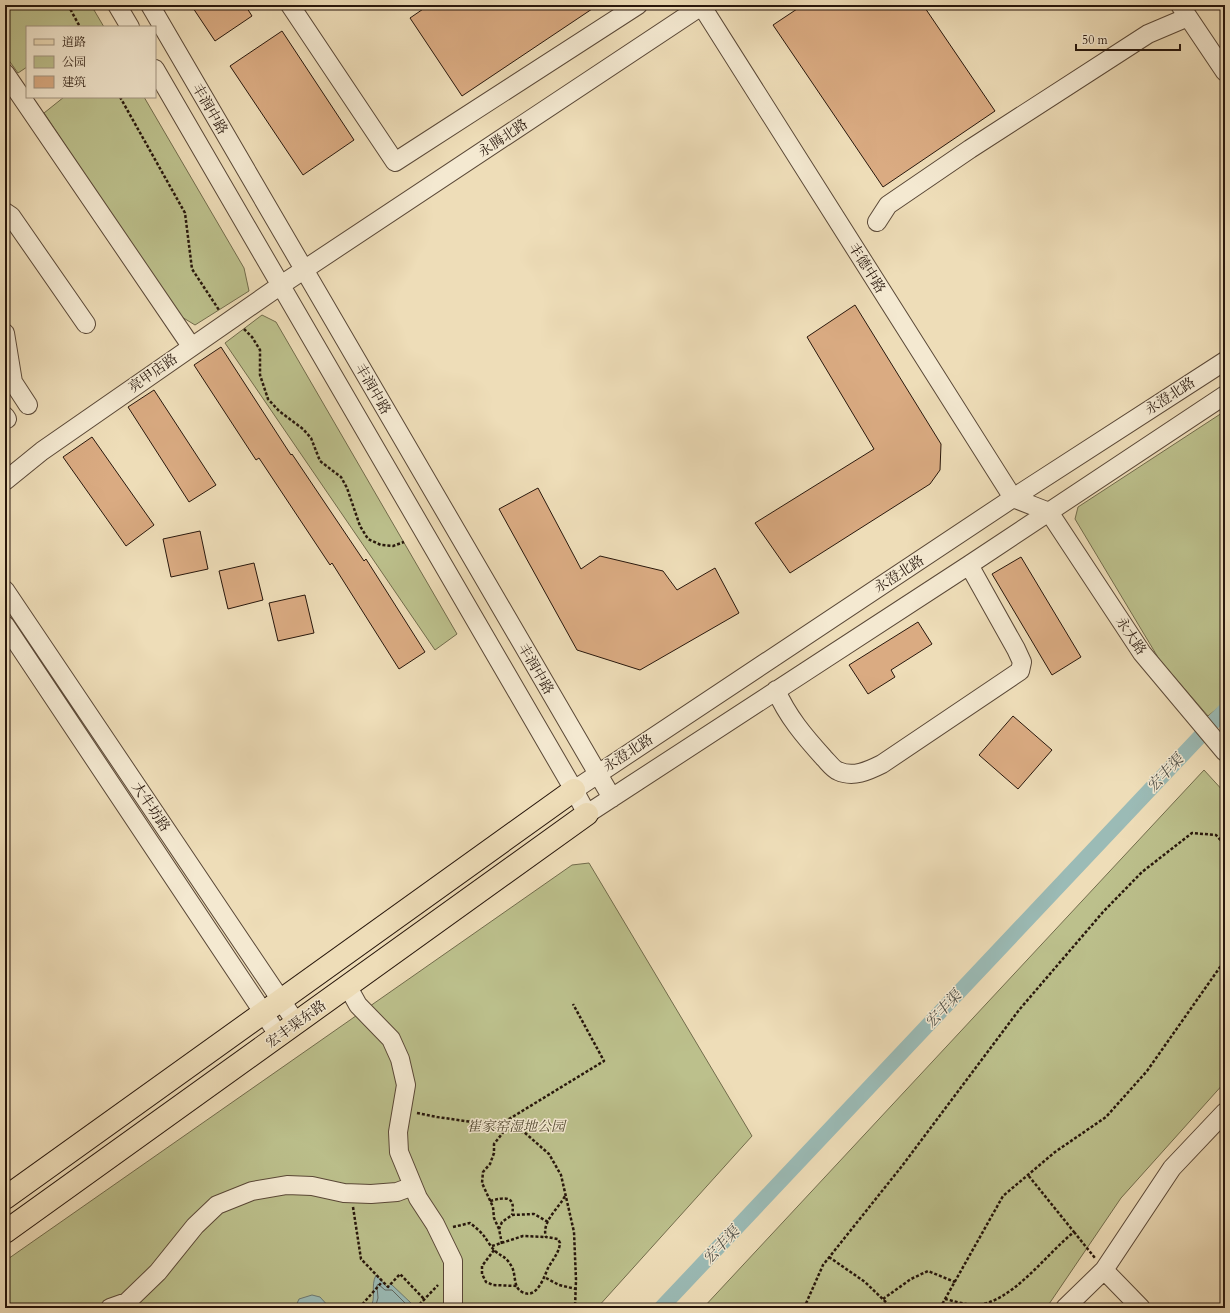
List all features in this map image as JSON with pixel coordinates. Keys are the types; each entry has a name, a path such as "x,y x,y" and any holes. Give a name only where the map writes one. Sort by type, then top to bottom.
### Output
{"main road":[{"name":"宏丰渠东路","path":"5,1198 574,790"},
{"name":"宏丰渠东路","path":"5,1232 297,1024 587,814"}],"street":[{"path":"117,5 129,26"},
{"name":"丰润中路","path":"150,5 612,798"},
{"path":"290,5 395,162 638,5"},
{"name":"永腾北路","path":"304,270 702,5"},
{"name":"丰德中路","path":"702,5 1013,498"},
{"path":"877,222 888,205 970,149 1184,11 1225,72"},
{"name":"丰润中路","path":"156,71 587,814"},
{"path":"5,73 191,346"},
{"path":"5,212 11,216 86,324"},
{"name":"亮甲店路","path":"5,481 42,451 191,346 304,270"},
{"path":"5,333 13,382 28,405"},
{"name":"永澄北路","path":"574,790 1013,498 1225,360"},
{"name":"永澄北路","path":"587,814 969,565 1225,395"},
{"path":"1013,498 1049,512"},
{"name":"永大路","path":"1049,512 1142,653 1222,749"},
{"path":"776,690 780,700 803,735 836,771 847,773 865,773 882,764 1020,671 1022,662 1016,649 969,565"},
{"name":"大牛坊路","path":"5,590 272,1007 280,1036"},
{"name":"大牛坊路","path":"5,625 272,1007 297,1024"},
{"path":"348,987 358,1005 391,1039 400,1059 406,1085 398,1132 399,1152 413,1186 440,1234 453,1261 453,1308"},
{"path":"1065,1308 1104,1270 1172,1168 1225,1112"},
{"path":"110,1308 127,1302 158,1272 195,1226 217,1205 252,1191 287,1185 312,1186 350,1193 397,1192 413,1186"},
{"path":"1104,1270 1141,1308"}],"path":[{"path":"68,5 79,26"},
{"path":"121,98 185,213 192,269 219,310"},
{"path":"244,329 252,337 260,350 260,375 268,399 278,411 303,429 311,438 320,461 341,477 347,488 360,526 368,539 392,546 404,542"},
{"path":"804,1308 823,1265 829,1257 902,1166 1019,1010 1103,912 1142,872 1192,833 1216,836 1225,845"},
{"path":"940,1308 1003,1196 1055,1152 1106,1117 1147,1072 1225,960"},
{"path":"495,1127 604,1061 573,1004"},
{"path":"402,1110 505,1130 524,1132 549,1154 561,1175 574,1232 576,1289 575,1308"},
{"path":"502,1244 490,1201 482,1183 483,1172 490,1164 494,1153 494,1144 505,1130"},
{"path":"1028,1175 1104,1270"},
{"path":"350,1193 361,1259 388,1287 400,1274 424,1299"},
{"path":"546,1237 544,1232 548,1222 566,1195"},
{"path":"490,1201 499,1199 511,1200 514,1206 512,1215"},
{"path":"499,1229 502,1222 512,1215 534,1214 548,1222"},
{"path":"440,1234 450,1228 470,1223 483,1234 494,1250 504,1256 513,1268 517,1286 522,1292 530,1293 538,1289 546,1278 547,1270 559,1251 560,1243 558,1239 522,1236 513,1238 502,1244 492,1246"},
{"path":"945,1299 974,1305 993,1302 1020,1283 1057,1246 1074,1232"},
{"path":"494,1250 482,1266 482,1274 486,1282 493,1285 517,1286"},
{"path":"829,1257 865,1282 892,1308"},
{"path":"883,1299 911,1279 928,1271 955,1282"},
{"path":"546,1278 559,1285 576,1289"},
{"path":"359,1308 382,1282"},
{"path":"416,1308 439,1284"}],"green space":[{"path":"5,5 91,5 103,26 26,26 26,68 18,73 5,55"},
{"path":"63,98 145,98 244,268 249,291 195,325 177,314 44,113"},
{"path":"262,315 276,322 457,634 435,650 225,343"},
{"path":"1225,411 1225,702 1208,716 1159,659 1075,519 1078,507"},
{"path":"1204,770 1225,793 1225,1082 1121,1198 1047,1307 703,1308"},
{"name":"崔家窑湿地公园","path":"589,863 752,1136 597,1308 5,1308 5,1261 572,865"}],"water":[{"path":"376,1275 387,1287 391,1284 412,1304 411,1308 370,1308 373,1300 374,1279"},
{"path":"312,1295 320,1297 330,1308 295,1308 299,1299"}],"building":[{"path":"191,5 245,5 252,16 215,41"},
{"path":"429,5 598,5 462,96 410,18"},
{"path":"803,5 923,5 995,111 883,187 773,25"},
{"path":"282,31 354,140 303,175 230,66"},
{"path":"855,305 941,444 940,470 930,484 790,573 755,523 874,449 807,337"},
{"path":"221,347 291,455 292,454 364,561 366,559 425,652 399,669 332,563 330,565 259,458 256,460 194,365"},
{"path":"154,390 216,485 189,502 128,407"},
{"path":"92,437 154,525 126,546 63,457"},
{"path":"538,488 581,569 600,556 663,571 677,590 715,568 739,613 640,670 577,650 499,509"},
{"path":"200,531 208,569 171,577 163,539"},
{"path":"1021,557 1081,657 1052,675 992,574"},
{"path":"254,563 263,600 228,609 219,571"},
{"path":"305,595 314,633 278,641 269,603"},
{"path":"918,622 932,644 891,670 895,677 868,694 849,665"},
{"path":"1013,716 1052,750 1018,789 979,755"}],"waterway":[{"name":"宏丰渠","path":"661,1308 1225,710"}]}
